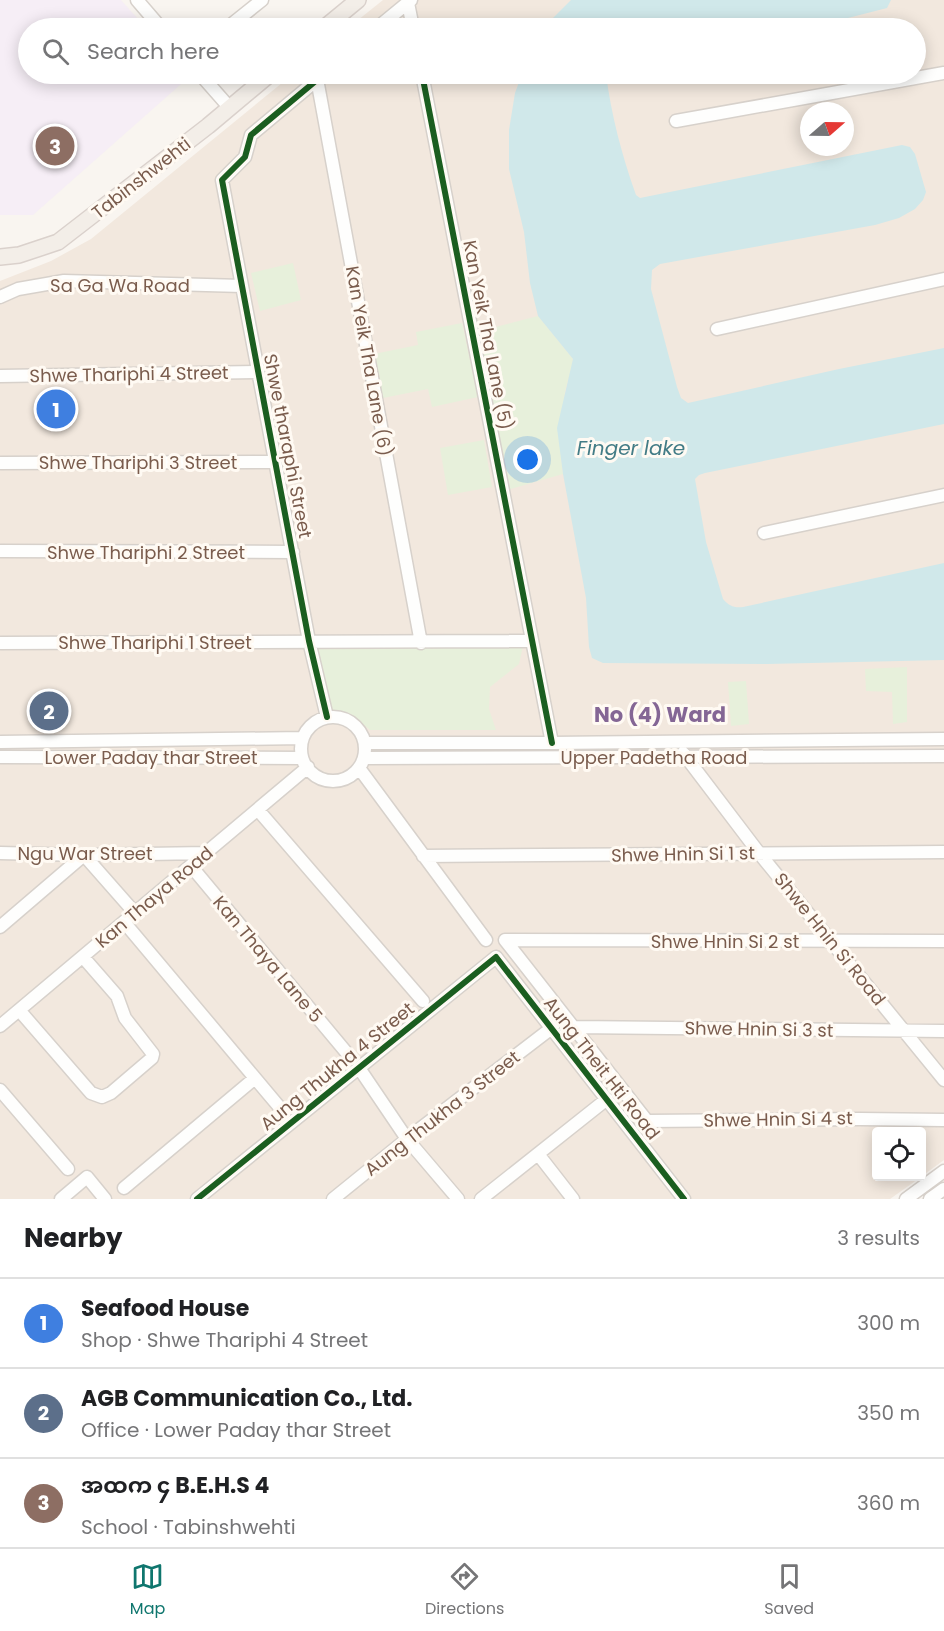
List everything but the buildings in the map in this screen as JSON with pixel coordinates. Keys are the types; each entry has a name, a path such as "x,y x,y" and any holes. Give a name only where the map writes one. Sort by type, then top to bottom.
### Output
{"main road":[{"path":"336,18 358,0"},
{"name":"Tabinshwehti","path":"0,257 19,255 58,242 258,84"}],"street":[{"path":"240,18 262,0"},
{"path":"389,18 410,1"},
{"path":"410,1 412,18"},
{"path":"143,2 154,18"},
{"path":"926,76 944,73"},
{"path":"209,84 230,107"},
{"name":"Shwe tharaphi Street","path":"312,84 251,135 246,157 222,180 309,641 327,717"},
{"name":"Kan Yeik Tha Lane (6)","path":"322,84 421,643"},
{"name":"Kan Yeik Tha Lane (5)","path":"424,84 552,743"},
{"path":"676,121 883,84"},
{"path":"717,328 944,279"},
{"name":"Sa Ga Wa Road","path":"0,297 18,289 64,281 242,286"},
{"name":"Shwe Thariphi 4 Street","path":"0,376 258,372"},
{"name":"Shwe Thariphi 3 Street","path":"0,463 275,462"},
{"path":"764,533 944,495"},
{"name":"Shwe Thariphi 2 Street","path":"0,551 292,552"},
{"name":"Shwe Thariphi 1 Street","path":"0,643 531,641"},
{"path":"327,717 344,718 354,724 361,732 365,743 362,763 351,776 340,780 329,781 318,777 305,763 303,738 308,728 327,717"},
{"name":"Lower Paday thar Street","path":"0,742 303,738"},
{"name":"Upper Padetha Road","path":"365,743 944,739"},
{"name":"Shwe Hnin Si Road","path":"673,740 759,853 944,1080"},
{"name":"Upper Padetha Road","path":"362,763 686,757 944,756"},
{"name":"Lower Paday thar Street","path":"0,757 305,763"},
{"name":"Kan Thaya Road","path":"0,1026 258,810 305,763"},
{"path":"362,763 423,856 486,940"},
{"path":"258,810 423,1001"},
{"name":"Shwe Hnin Si 1 st","path":"423,856 944,852"},
{"name":"Ngu War Street","path":"0,853 84,855 207,853"},
{"path":"0,927 84,855 135,913"},
{"name":"Kan Thaya Lane 5","path":"191,866 346,1052"},
{"path":"124,922 281,1109"},
{"name":"Shwe Hnin Si 2 st","path":"574,1027 505,940 944,941"},
{"path":"19,1010 91,1093 102,1097 111,1093 152,1058 153,1054 125,1018 117,996 83,957"},
{"name":"Aung Theit Hti Road","path":"496,957 684,1199"},
{"name":"Aung Thukha 4 Street","path":"197,1199 496,957"},
{"name":"Shwe Hnin Si 3 st","path":"574,1027 944,1031"},
{"name":"Shwe Hnin Si 4 st","path":"574,1027 647,1121 944,1120"},
{"name":"Aung Thukha 3 Street","path":"333,1199 407,1139 553,1028"},
{"path":"358,1068 407,1139 458,1199"},
{"path":"124,1188 255,1078"},
{"path":"0,1090 68,1169"},
{"path":"481,1199 607,1099"},
{"path":"538,1154 573,1199"},
{"path":"906,1199 944,1171"},
{"path":"61,1199 87,1177 105,1199"},
{"path":"930,1199 944,1189"}],"shaded area":[{"path":"0,0 121,0 137,18 18,18 18,84 181,84 33,215 0,215"},
{"path":"383,0 944,0 944,1160 926,1173 926,1127 872,1127 872,1181 915,1181 890,1199 0,1199 0,281 51,261 91,239 281,84 926,84 926,18 360,18"}],"green space":[{"path":"293,263 301,300 260,311 251,273"},
{"path":"538,316 573,359 562,412 563,474 507,490 477,332"},
{"path":"462,323 478,397 432,407 428,389 383,398 374,354 418,345 416,332"},
{"path":"484,440 492,487 448,495 440,448"},
{"path":"523,646 519,664 490,687 489,709 496,730 370,730 353,716 332,711 318,647"},
{"path":"907,667 907,722 893,724 892,692 866,691 865,669"},
{"path":"746,681 749,724 731,726 728,682"}],"water":[{"path":"571,0 891,0 887,8 848,18 553,18"},
{"name":"Finger lake","path":"518,84 608,84 622,150 636,195 640,198 902,145 910,147 915,154 926,192 923,200 915,209 899,218 875,225 660,264 652,270 651,289 677,387 681,398 688,403 944,348 944,424 705,473 695,479 706,542 723,599 727,603 734,607 743,607 944,563 944,660 767,664 603,663 592,658 589,647 586,598 563,474 557,428 573,359 538,316 530,283 524,232 509,169 509,130"}],"cycle path":[{"path":"312,84 251,135 245,157 222,180 309,641 327,717"},
{"path":"424,84 552,743"},
{"path":"197,1199 496,957 684,1199"}],"place":[{"name":"အထက ၄ B.E.H.S 4","path":"55,146"},
{"name":"Seafood House","path":"56,409"},
{"name":"AGB Communication Co., Ltd.","path":"49,711"}],"district":[{"name":"No (4) Ward","path":"660,714"}]}
